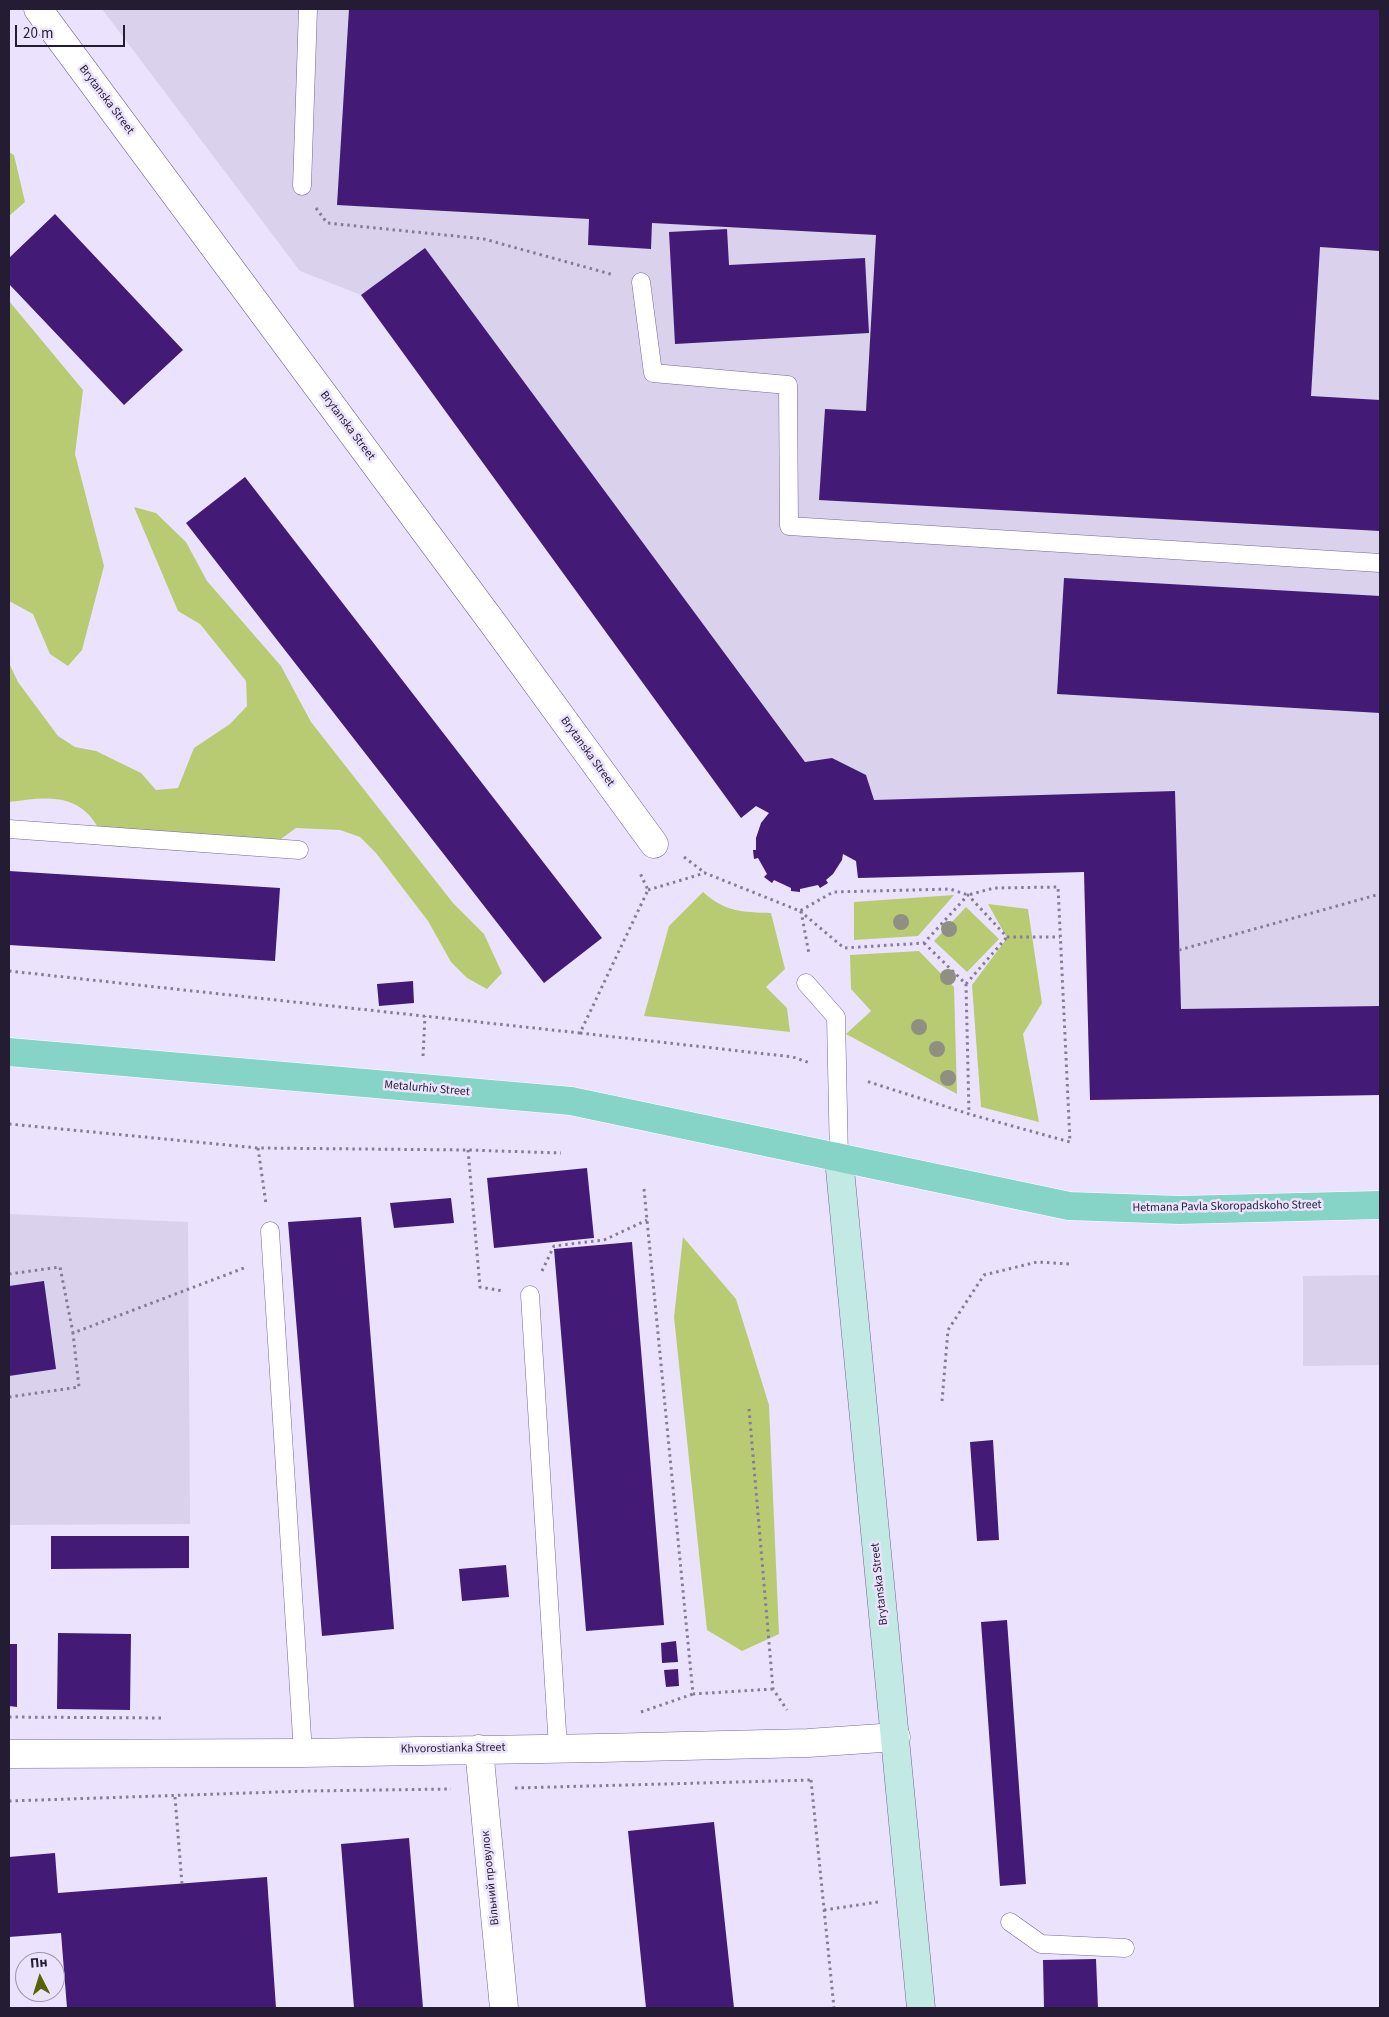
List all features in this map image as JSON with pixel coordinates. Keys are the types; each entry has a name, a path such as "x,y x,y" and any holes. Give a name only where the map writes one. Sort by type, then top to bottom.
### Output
{"main road":[{"name":"Metalurhiv Street","path":"9,1052 571,1101 839,1159"},
{"name":"Hetmana Pavla Skoropadskoho Street","path":"839,1159 1069,1206 1179,1210 1380,1205"},
{"name":"Brytanska Street","path":"839,1159 921,2008"}],"street":[{"name":"Brytanska Street","path":"38,9 654,844"},
{"name":"Khvorostianka Street","path":"9,1754 303,1753 808,1743 896,1737"},
{"name":"Вільний провулок","path":"479,1749 504,2008"}],"lane":[{"path":"302,186 308,9"},
{"path":"641,282 653,373 788,385 789,526 1380,563"},
{"path":"9,829 299,850"},
{"path":"810,988 836,1017 835,1070 839,1159"},
{"path":"270,1231 270,1258 303,1753"},
{"path":"530,1295 558,1748"},
{"path":"1010,1922 1041,1944 1125,1948"}],"path":[{"path":"302,186 327,223 484,239 641,282"},
{"path":"636,865 648,890"},
{"path":"9,971 580,1033 648,890 705,873 800,911 844,948 924,942 968,895 994,888 1058,887 1070,1142"},
{"path":"800,911 833,892 950,888 968,895 1007,937 1060,937"},
{"path":"1179,950 1380,894"},
{"path":"800,911 811,967 810,988"},
{"path":"969,1114 966,984 1007,937"},
{"path":"924,942 966,984"},
{"path":"9,1124 258,1148 468,1150 561,1154"},
{"path":"258,1148 270,1231"},
{"path":"468,1150 480,1287 530,1295 554,1246 604,1240 647,1220"},
{"path":"644,1189 693,1694"},
{"path":"73,1334 190,1287 270,1258"},
{"path":"942,1402 948,1330 984,1275 1037,1262 1070,1264"},
{"path":"9,1274 60,1267 73,1334 79,1387 9,1397"},
{"path":"750,1409 773,1689 808,1743 834,2008"},
{"path":"632,1712 642,1712 693,1694 773,1689"},
{"path":"9,1718 165,1718"},
{"path":"9,1801 175,1797 307,1791 483,1789 812,1780"},
{"path":"175,1797 182,1884"},
{"path":"824,1910 911,1898"}],"shaded area":[{"path":"102,9 1380,9 1380,1095 1090,1100 1084,872 858,878 856,861 843,854 833,874 826,880 828,883 820,888 818,885 800,889 800,892 791,891 791,888 774,880 772,883 764,877 767,874 758,858 754,859 753,850 756,849 756,838 761,823 769,813 756,806 741,818 361,295 300,271"},
{"path":"9,1214 188,1222 190,1524 9,1525"},
{"path":"1380,1275 1380,1365 1303,1366 1303,1276"}],"green space":[{"path":"9,152 14,155 25,202 9,216"},
{"path":"9,301 83,390 75,454 104,566 82,650 68,666 50,654 33,614 9,601"},
{"path":"134,507 156,513 186,542 207,581 281,666 311,722 453,903 484,934 502,973 487,989 467,978 451,962 428,921 376,853 360,837 340,830 296,828 278,841 258,849 214,853 109,846 90,816 79,806 69,802 49,799 9,802 9,663 18,682 58,736 75,747 96,751 141,773 156,790 178,788 194,748 230,724 247,706 246,681 200,624 178,611"},
{"path":"703,892 719,904 734,910 771,913 785,969 766,987 787,1008 790,1032 644,1016 669,926"},
{"path":"954,895 918,936 854,940 854,902"},
{"path":"988,904 1028,909 1042,1003 1023,1034 1039,1122 981,1107 972,985 1007,938"},
{"path":"966,907 999,939 967,972 934,941"},
{"path":"919,951 954,987 957,1094 846,1034 871,1011 851,989 850,955"},
{"path":"683,1237 736,1299 769,1405 779,1634 742,1651 707,1630 674,1317"}],"building":[{"path":"349,9 1380,9 1380,251 1320,247 1311,396 1380,400 1380,531 819,500 825,409 866,411 876,235 652,223 651,249 588,245 589,219 337,205"},
{"path":"55,214 183,350 124,405 9,284 9,258"},
{"path":"727,229 729,265 865,258 869,333 675,344 669,232"},
{"path":"425,248 805,762 832,758 866,775 874,800 1175,791 1181,1009 1380,1006 1380,1095 1090,1100 1084,872 858,878 856,861 843,854 842,860 833,874 826,880 828,883 820,888 818,885 800,889 800,892 791,891 791,888 774,880 772,883 764,877 767,874 758,858 754,859 753,850 756,850 756,838 761,823 769,813 756,806 741,818 361,295"},
{"path":"245,477 602,938 544,983 186,523"},
{"path":"1064,578 1380,596 1380,713 1057,694"},
{"path":"9,871 280,888 275,961 9,945"},
{"path":"413,981 414,1003 379,1006 377,984"},
{"path":"587,1168 594,1238 494,1248 487,1178"},
{"path":"451,1198 454,1223 394,1228 390,1203"},
{"path":"361,1217 394,1629 322,1636 288,1222"},
{"path":"632,1242 664,1625 586,1631 554,1249"},
{"path":"44,1281 56,1369 9,1376 9,1286"},
{"path":"993,1440 999,1540 977,1541 970,1442"},
{"path":"51,1536 189,1536 189,1568 51,1569"},
{"path":"506,1565 509,1597 462,1601 459,1569"},
{"path":"1007,1620 1026,1884 1000,1886 981,1622"},
{"path":"58,1633 131,1634 130,1710 57,1709"},
{"path":"676,1641 678,1662 662,1663 661,1643"},
{"path":"9,1644 17,1644 17,1707 9,1706"},
{"path":"678,1669 679,1686 666,1687 664,1670"},
{"path":"714,1822 734,2008 646,2008 628,1831"},
{"path":"409,1838 423,2008 354,2008 341,1844"},
{"path":"55,1853 58,1893 267,1877 276,2008 67,2008 65,1952 63,1952 61,1933 9,1937 9,1857"},
{"path":"1096,1959 1098,2008 1044,2008 1043,1960"}]}
